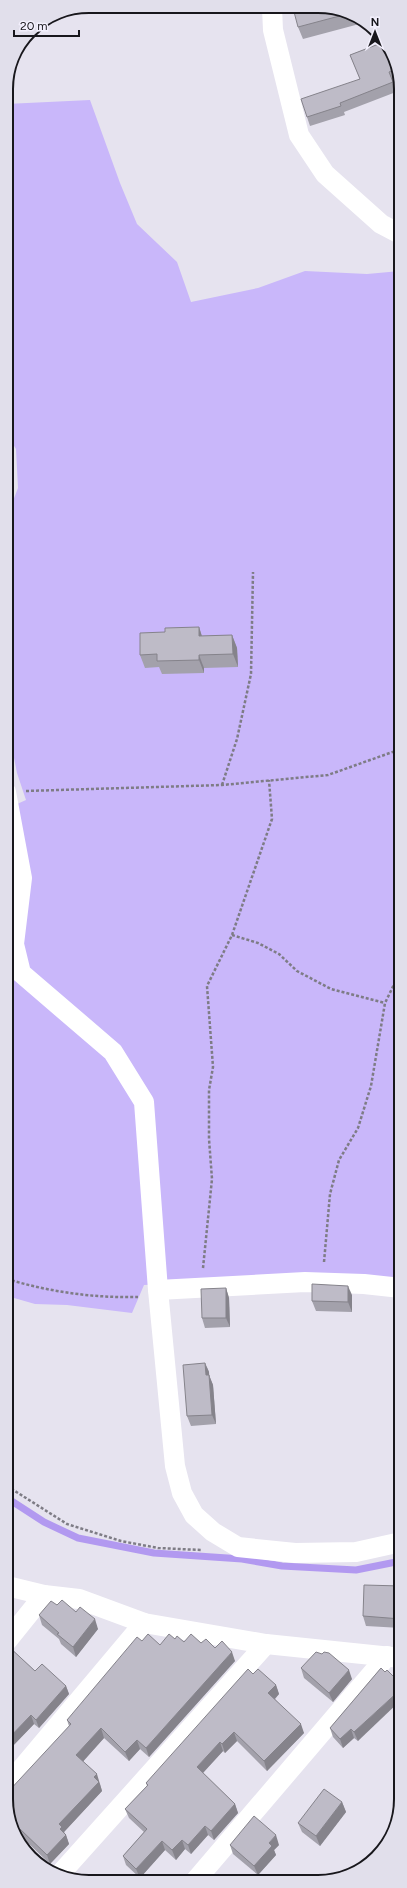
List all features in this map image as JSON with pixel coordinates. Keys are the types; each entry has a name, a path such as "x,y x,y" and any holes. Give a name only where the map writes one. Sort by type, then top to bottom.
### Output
{"street":[{"path":"272,13 273,30 299,135 325,174 381,224 394,231"},
{"path":"13,826 22,878 14,944 21,973 113,1052 144,1102 158,1293 175,1466 182,1493 194,1515 213,1532 238,1547 295,1553 356,1552 394,1544"},
{"path":"158,1293 202,1288 304,1282 364,1284 394,1287"},
{"path":"13,1587 44,1595 79,1599 144,1623 266,1644 394,1657"},
{"path":"13,1634 44,1595"},
{"path":"13,1779 144,1623"},
{"path":"63,1870 266,1644"},
{"path":"200,1875 394,1657"}],"path":[{"path":"222,785 237,739 251,674 253,572"},
{"path":"13,792 222,785 328,775 394,751"},
{"path":"202,1288 212,1179 209,1139 210,1090 213,1067 207,986 232,936 272,819 269,780"},
{"path":"232,936 258,943 279,954 297,971 331,989 385,1003"},
{"path":"322,1283 330,1194 339,1160 358,1128 371,1086 385,1003 394,984"},
{"path":"13,1281 69,1294 106,1298 158,1293"},
{"path":"13,1490 68,1524 121,1541 158,1548 215,1551 238,1547"}],"shaded area":[{"path":"90,100 120,183 137,224 177,262 191,302 258,288 305,271 367,274 394,272 394,1279 212,1282 144,1285 132,1313 67,1305 35,1304 13,1298 13,806 26,800 17,773 13,753 13,501 18,488 16,449 13,444 13,104"}],"building":[{"path":"294,13 333,14 339,16 298,27"},
{"path":"379,44 388,60 391,71 389,72 393,82 340,103 341,106 307,117 301,99 360,79 350,55"},
{"path":"199,627 199,636 232,635 233,654 199,655 199,660 157,661 157,654 140,655 140,633 165,632 165,628"},
{"path":"312,1284 348,1286 348,1302 312,1301"},
{"path":"226,1288 226,1318 202,1318 201,1289"},
{"path":"205,1363 206,1375 209,1375 212,1415 187,1416 183,1365"},
{"path":"364,1585 394,1586 394,1618 363,1616"},
{"path":"62,1600 76,1612 80,1607 95,1619 73,1647 57,1634 59,1633 39,1615 51,1601 57,1605"},
{"path":"148,1634 160,1645 169,1634 175,1639 177,1636 184,1642 191,1634 201,1643 206,1639 215,1648 222,1641 232,1652 146,1748 137,1740 125,1752 101,1728 76,1755 97,1774 94,1777 99,1782 59,1824 62,1827 60,1829 66,1835 47,1855 20,1829 14,1814 13,1787 71,1724 67,1720 137,1637 142,1641"},
{"path":"13,1651 35,1671 42,1664 66,1686 36,1720 31,1715 13,1734"},
{"path":"316,1652 322,1654 324,1652 329,1653 349,1670 329,1693 301,1668"},
{"path":"381,1668 385,1672 387,1670 394,1677 394,1695 354,1732 351,1729 340,1739 330,1728"},
{"path":"248,1669 253,1674 258,1669 276,1685 268,1693 301,1724 264,1761 234,1732 222,1744 220,1742 197,1767 235,1804 211,1831 205,1826 188,1845 182,1840 172,1850 162,1841 136,1869 123,1856 147,1829 125,1809 148,1785 146,1783"},
{"path":"324,1789 342,1802 316,1836 298,1823"},
{"path":"254,1816 276,1835 269,1843 272,1846 254,1866 230,1845"}],"waterway":[{"path":"13,1502 44,1522 78,1538 154,1553 242,1559 282,1566 356,1570 394,1562"}]}
